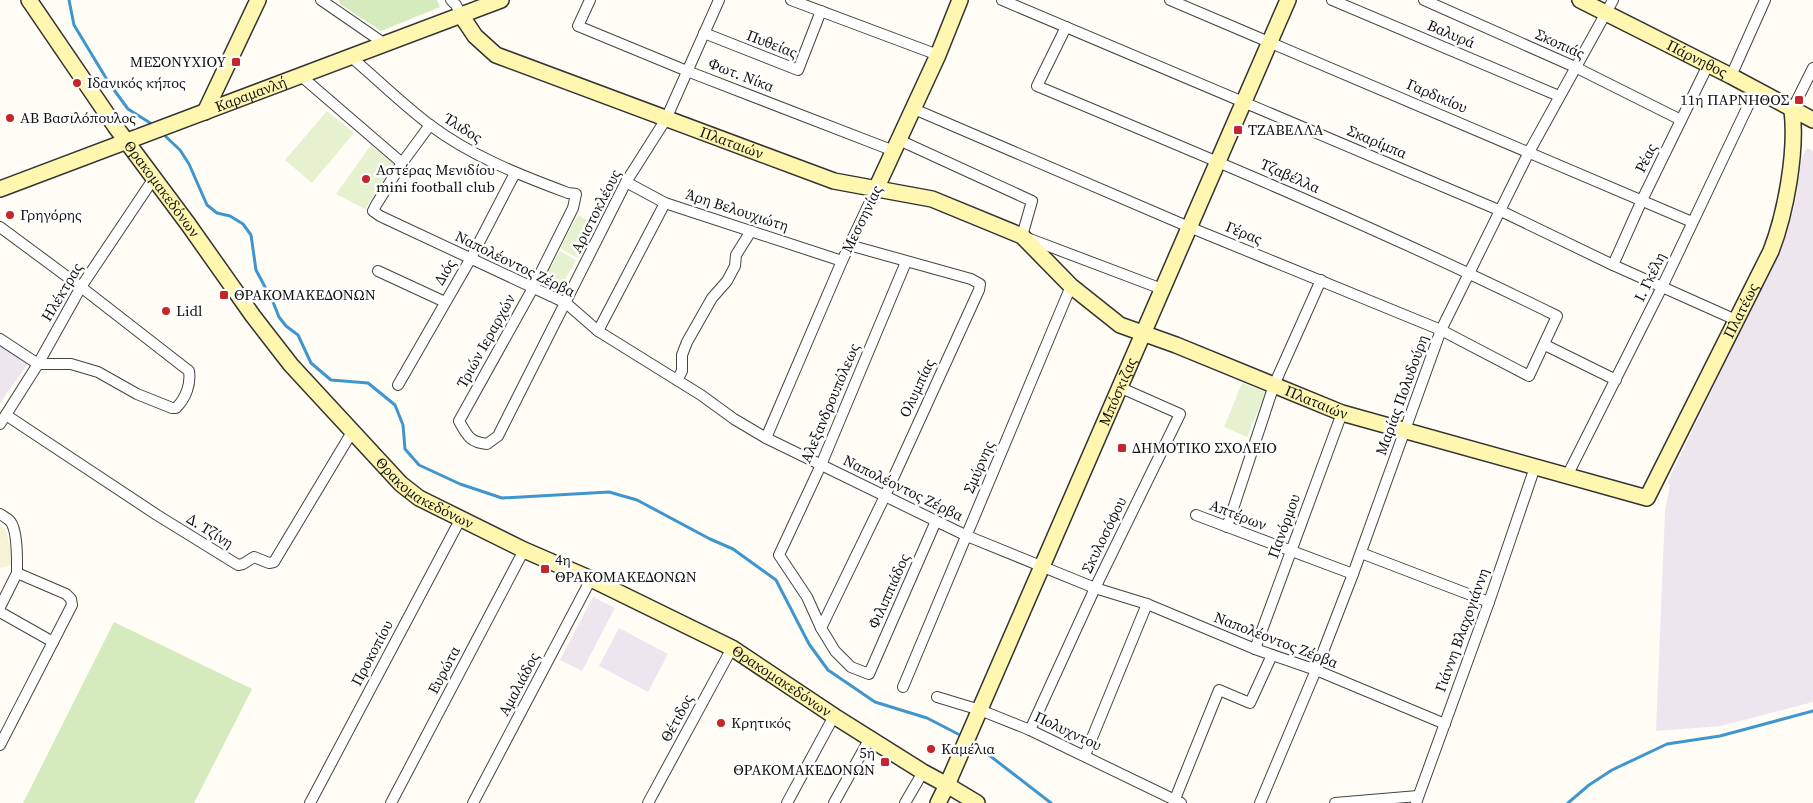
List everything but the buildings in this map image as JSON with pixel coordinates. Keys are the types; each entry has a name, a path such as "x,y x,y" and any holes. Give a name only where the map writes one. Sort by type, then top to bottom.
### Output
{"street":[{"name":"Θρακομακεδόνων","path":"29,0 127,142 253,316 291,365 400,484 419,498 524,550 591,579 732,648 834,716 923,772 977,803"},
{"path":"205,112 258,0"},
{"path":"321,0 331,3 385,44"},
{"path":"451,0 461,15"},
{"name":"Καραμανλή","path":"0,189 501,0"},
{"name":"Φωτ. Νίκα","path":"590,0 578,26 687,71 897,145 1032,201 1022,236"},
{"name":"Αριστοκλέους","path":"498,436 626,182 666,119 719,0"},
{"path":"791,0 938,55"},
{"name":"Μεσσηνίας","path":"766,438 849,245 914,109 960,0"},
{"name":"Σκαρίμπα","path":"1002,0 1501,210 1613,265 1736,320"},
{"name":"Γαρδικίου","path":"1170,0 1692,222"},
{"name":"Μπόσκιζας","path":"938,803 1288,0"},
{"name":"Βαλυρά","path":"1332,0 1559,96"},
{"name":"Σκοπιάς","path":"1424,0 1575,67 1681,120"},
{"name":"Πάρνηθος","path":"1580,0 1610,6 1708,65 1813,120"},
{"path":"1731,76 1765,0"},
{"name":"Μαρίας Πολυδούρη","path":"1260,803 1354,574 1441,330 1529,152 1610,6"},
{"name":"Πυθείας","path":"704,33 798,70 821,11"},
{"name":"Πλαταιών","path":"461,15 475,36 496,55 834,181 932,199 1022,236 1162,289"},
{"name":"Τζαβέλλα","path":"1066,27 1037,86 1217,161 1469,272 1558,316 1545,344"},
{"name":"Ίλιδος","path":"351,57 430,125 488,160 515,173 568,193 576,194"},
{"name":"Ρέας","path":"1613,265 1642,200 1708,65"},
{"path":"1792,110 1813,68"},
{"path":"301,76 402,163 430,125"},
{"name":"Ι. Γκέλη","path":"1567,476 1662,287 1756,89"},
{"name":"Γέρας","path":"914,109 1189,227 1441,330 1529,376 1545,344"},
{"name":"Πλατέως","path":"1647,498 1771,251 1779,228 1789,174 1793,140 1792,110"},
{"name":"Ναπολέοντος Ζέρβα","path":"402,163 373,211 380,216 566,303 598,331 766,438 967,536 1095,588 1147,604 1255,649 1316,670 1445,724"},
{"name":"Διός","path":"398,385 471,258 515,173"},
{"name":"Ηλέκτρας","path":"3,420 38,364 81,287 154,178"},
{"name":"Άρη Βελουχιώτη","path":"626,182 666,203 842,261"},
{"name":"Τριών Ιεραρχών","path":"498,436 487,444 473,441 468,437 459,421 533,288 573,208 576,194"},
{"path":"598,331 666,203"},
{"path":"0,227 189,371 190,378 187,391 180,404 176,408 172,408 137,394 98,372 77,366 38,364 0,339"},
{"path":"677,380 682,370 682,355 687,342 712,298 727,281 732,272 736,255 751,231"},
{"name":"Πλαταιών","path":"1022,236 1071,286 1120,325 1176,345 1342,412 1647,498"},
{"name":"Ολυμπίας","path":"822,628 885,496 979,290 980,284 971,279 849,245"},
{"name":"Αλεξανδρουπόλεως","path":"822,628 807,597 779,555 821,465 906,262"},
{"path":"378,271 445,302"},
{"path":"1227,527 1274,385 1321,280"},
{"name":"Σμύρνης","path":"903,687 1071,286"},
{"path":"1545,344 1616,380"},
{"name":"Σκυλοσόφου","path":"1030,730 1095,588 1180,414 1119,387"},
{"name":"Πανόρμου","path":"1255,649 1342,412"},
{"name":"Δ. Τζίνη","path":"3,420 238,565 254,557 268,563 274,562 352,432"},
{"name":"Γιάννη Βλαχογιάννη","path":"1417,800 1489,602 1535,466"},
{"path":"0,514 9,520 12,525 17,551 17,573 0,607"},
{"name":"Απτέρων","path":"1196,515 1354,574"},
{"name":"Προκοπίου","path":"310,803 461,518"},
{"name":"Φιλιππιάδος","path":"822,628 835,651 850,667 869,674 936,521"},
{"name":"Ευρώτα","path":"391,803 524,550"},
{"path":"1361,553 1489,602"},
{"path":"0,745 72,605 71,599 66,594 17,573"},
{"name":"Αμαλιάδος","path":"473,803 591,579"},
{"path":"1084,755 1147,604"},
{"path":"0,612 53,642"},
{"name":"Θέτιδος","path":"648,803 732,648"},
{"path":"1178,801 1219,690 1250,703 1272,655"},
{"name":"Πολυχντου","path":"937,697 980,710 1030,730 1178,801"},
{"path":"787,803 834,716"},
{"path":"834,803 870,738"},
{"path":"906,803 923,772"},
{"path":"1335,803 1417,800"}],"shaded area":[{"path":"1807,148 1813,151 1813,702 1721,726 1656,731 1665,511 1670,485 1667,483 1784,241 1795,205 1802,157"},
{"path":"0,344 29,362 0,403"},
{"path":"0,524 6,531 14,564 0,568"},
{"path":"593,597 615,608 582,671 560,660"},
{"path":"619,628 668,654 648,692 599,666"}],"green space":[{"path":"339,0 437,0 440,7 381,31 340,4"},
{"path":"327,111 354,133 312,183 285,160"},
{"name":"Αστέρας Μενιδίου mini football club","path":"371,145 395,165 365,209 336,194"},
{"path":"578,215 595,224 577,258 560,248"},
{"path":"560,251 576,260 559,291 542,282"},
{"path":"1242,383 1266,392 1247,437 1224,427"},
{"path":"114,622 252,689 194,803 23,803"}],"waterway":[{"path":"69,0 74,25 109,83 128,109 155,126"},
{"path":"163,134 180,150 189,164 207,205 217,213 230,216 243,224 251,235 256,270 279,317 286,326 298,335 311,363 331,380 368,383 395,405 403,425 405,449 419,465 460,484 502,498 609,492 637,500 710,539 733,549 776,580 809,644 828,670 875,702 927,718 958,734"},
{"path":"1568,803 1589,785 1612,770 1667,744 1720,736 1813,711"},
{"path":"985,752 1051,803"}],"place":[{"name":"ΜΕΣΟΝΥΧΙΟΥ","path":"236,62"},
{"name":"Ιδανικός κήπος","path":"77,83"},
{"name":"11η ΠΑΡΝΗΘΟΣ","path":"1799,100"},
{"name":"ΑΒ Βασιλόπουλος","path":"10,118"},
{"name":"ΤΖΑΒΕΛΛΑ","path":"1238,130"},
{"name":"Αστέρας Μενιδίου mini football club","path":"366,179"},
{"name":"Γρηγόρης","path":"10,215"},
{"name":"ΘΡΑΚΟΜΑΚΕΔΟΝΩΝ","path":"224,295"},
{"name":"Lidl","path":"166,311"},
{"name":"ΔΗΜΟΤΙΚΟ ΣΧΟΛΕΙΟ","path":"1122,448"},
{"name":"4η ΘΡΑΚΟΜΑΚΕΔΟΝΩΝ","path":"545,569"},
{"name":"Κρητικός","path":"721,723"},
{"name":"Καμέλια","path":"931,749"},
{"name":"5η ΘΡΑΚΟΜΑΚΕΔΟΝΩΝ","path":"885,762"}]}
